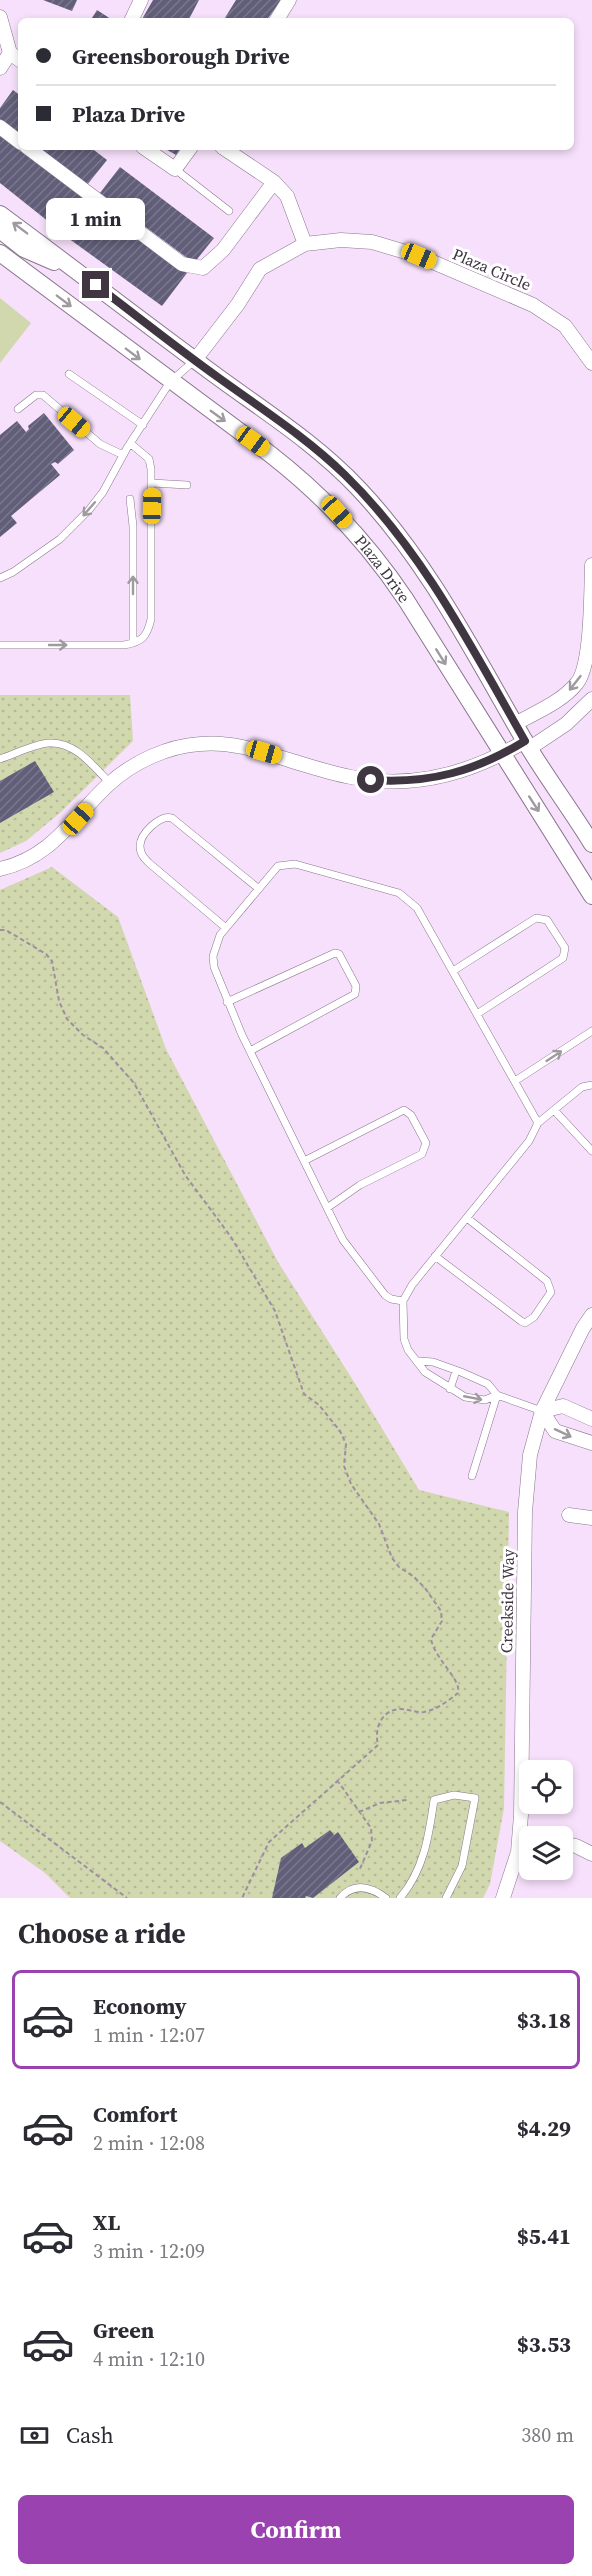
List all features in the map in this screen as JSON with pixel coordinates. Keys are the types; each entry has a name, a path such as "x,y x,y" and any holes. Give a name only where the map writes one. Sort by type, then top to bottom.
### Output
{"street":[{"path":"132,18 141,0"},
{"path":"278,18 289,0"},
{"path":"0,17 16,57 0,68"},
{"path":"0,127 18,141"},
{"path":"31,150 183,264 202,268 223,250 274,182"},
{"path":"147,150 175,169 189,150"},
{"path":"226,150 274,182 287,196 305,244"},
{"name":"Plaza Drive","path":"0,214 322,454 376,508 432,583 527,744 592,844"},
{"path":"0,230 24,249 79,273"},
{"name":"Plaza Circle","path":"195,360 238,304 260,269 305,244 342,240 372,242 419,256 533,305 565,326 592,363"},
{"name":"Plaza Drive","path":"0,254 301,478 352,529 396,585 592,896"},
{"path":"515,724 559,699 579,682 587,658 592,565"},
{"path":"0,869 14,866 47,848 78,819 110,783 159,752 201,743 242,746 351,777 392,781 414,780 456,773 527,744 566,724 592,699"},
{"name":"Creekside Way","path":"525,1826 525,1512 530,1455 542,1411 583,1328 592,1315"},
{"path":"592,1419 563,1406 542,1411 555,1431 592,1443"},
{"path":"569,1515 592,1518"},
{"path":"573,1845 592,1854"},
{"name":"Creekside Way","path":"503,1898 519,1850"}],"lane":[{"path":"175,169 229,211"},
{"path":"0,578 13,572 60,539 89,510 103,492 130,443 170,382 195,360"},
{"path":"69,374 143,425"},
{"path":"18,409 36,395 43,395 100,444 122,458"},
{"path":"0,645 133,643 145,637 151,619 152,483 149,459 130,443"},
{"path":"152,483 187,485"},
{"path":"130,499 133,526 133,643"},
{"path":"0,759 49,743 65,746 82,754 110,783"},
{"path":"226,927 148,863 140,850 141,840 158,820 172,818 259,889"},
{"path":"403,1301 391,1299 385,1295 343,1240 250,1051 216,974 213,956 220,935 226,927 278,866 295,864 399,893 410,899 538,1123"},
{"path":"453,971 536,918 547,920 565,948 563,958 477,1014"},
{"path":"227,1002 335,953 339,954 356,987 355,994 250,1051"},
{"path":"515,1081 592,1031"},
{"path":"497,1395 485,1400 465,1397 424,1372 419,1361 408,1350 404,1339 403,1301 412,1285 435,1256 530,1141 538,1123 582,1087 592,1085"},
{"path":"304,1161 404,1110 411,1114 426,1143 422,1154 360,1185 327,1208"},
{"path":"554,1110 592,1151"},
{"path":"435,1256 521,1321 525,1323 534,1317 551,1292 547,1281 466,1218"},
{"path":"419,1361 433,1362 488,1384 497,1395 542,1411"},
{"path":"450,1389 456,1371"},
{"path":"472,1476 497,1395"},
{"path":"400,1898 412,1884 421,1863 428,1842 434,1800 454,1795 476,1798 462,1866 446,1898"},
{"path":"340,1898 346,1892 361,1886 375,1890 386,1898"}],"path":[{"path":"0,930 6,930 46,954 52,961 59,1001 67,1018 83,1035 104,1048 134,1083 185,1175 231,1237 275,1311 304,1394 319,1405 340,1431 346,1444 344,1466 351,1484 379,1524 392,1558 399,1567 425,1588 441,1611 442,1621 430,1640 433,1651 457,1680 458,1694 430,1710 422,1712 398,1709 385,1715 376,1730 378,1745 269,1842 242,1898"},
{"path":"337,1780 370,1828 372,1835 372,1841 359,1871"},
{"path":"359,1812 380,1803 407,1800"},
{"path":"0,1802 127,1898"}],"green space":[{"path":"0,298 31,323 0,363"},
{"path":"0,695 130,695 133,741 61,812 26,841 0,853"},
{"path":"52,867 118,917 166,1049 278,1262 419,1490 509,1512 504,1808 490,1884 483,1898 70,1898 45,1873 0,1841 0,890"}],"building":[{"path":"43,0 77,0 72,11"},
{"path":"153,0 199,0 190,18 143,18"},
{"path":"236,0 281,0 268,18 225,18"},
{"path":"97,10 109,18 92,18"},
{"path":"13,90 18,94 18,133 0,119 0,108"},
{"path":"0,136 84,198 59,230 0,183"},
{"path":"41,150 94,150 107,160 87,185"},
{"path":"167,150 179,150 176,155"},
{"path":"120,167 214,238 194,263 100,193"},
{"path":"92,206 187,273 162,306 68,238"},
{"path":"44,413 74,450 58,464 55,462 51,464 60,475 11,516 17,523 0,537 0,435 17,421 26,432 29,429 28,426"},
{"path":"35,761 54,792 0,823 0,781"},
{"path":"330,1830 334,1835 338,1832 359,1862 313,1898 306,1896 305,1898 272,1898 281,1858 302,1843 305,1848"}],"route":[{"path":"96,285 202,366 290,429 322,454 360,490 399,536 432,583 525,741 502,755 456,773 414,780 371,780"}]}
